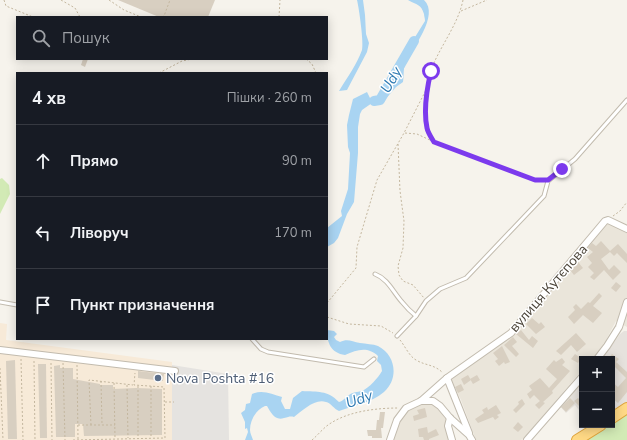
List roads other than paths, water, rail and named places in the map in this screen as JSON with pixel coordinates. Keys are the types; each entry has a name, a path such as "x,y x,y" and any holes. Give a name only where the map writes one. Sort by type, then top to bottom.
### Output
{"highway":[{"path":"615,416 627,408"},
{"path":"577,440 596,428"}],"street":[{"name":"вулиця Кутєпова","path":"390,440 397,420 409,407 421,401 447,378 511,333 606,220 627,229"},
{"path":"599,356 619,327 627,302"},
{"path":"0,350 175,371"},
{"path":"447,378 471,437"},
{"path":"527,440 579,381"},
{"path":"421,401 433,401 440,406 450,418 471,437"},
{"path":"450,418 448,426 452,440"}],"lane":[{"path":"397,336 416,316 426,301 440,289 466,278 544,196 548,180 574,159 627,100"},
{"path":"375,274 381,276 391,286 401,301 416,316"},
{"path":"0,302 16,305"},
{"path":"253,340 261,349 268,352 364,367 374,359"}],"water":[{"path":"357,0 363,0 366,34 369,43 367,52 347,90 339,91 355,66 362,50 362,33"},
{"path":"408,0 424,0 428,6 429,14 423,32 405,64 403,82 396,87 382,103 372,103 362,110 360,114 354,202 347,214 338,238 334,243 328,246 328,227 342,216 341,211 348,189 350,153 348,147 347,125 353,99 367,92 370,98 383,95 399,74 398,71 412,42 425,21 422,8"},
{"path":"328,330 334,331 337,334 334,337 340,342 348,340 378,346 384,350 392,361 393,368 392,381 389,387 374,399 339,411 328,403 322,401 313,403 294,417 281,419 274,416 267,406 265,406 256,413 251,423 250,431 253,440 245,440 248,432 247,428 245,429 245,422 241,413 245,410 246,404 250,403 252,394 263,392 282,397 281,401 285,409 290,409 293,398 302,391 318,392 330,395 339,402 352,393 365,390 382,371 381,365 377,361 378,356 374,353 366,350 358,350 345,355 340,354 333,350 329,343"}],"waterway":[{"name":"Udy","path":"374,101 380,100 414,41"}],"place":[{"name":"Nova Poshta #16","path":"158,378"}]}
